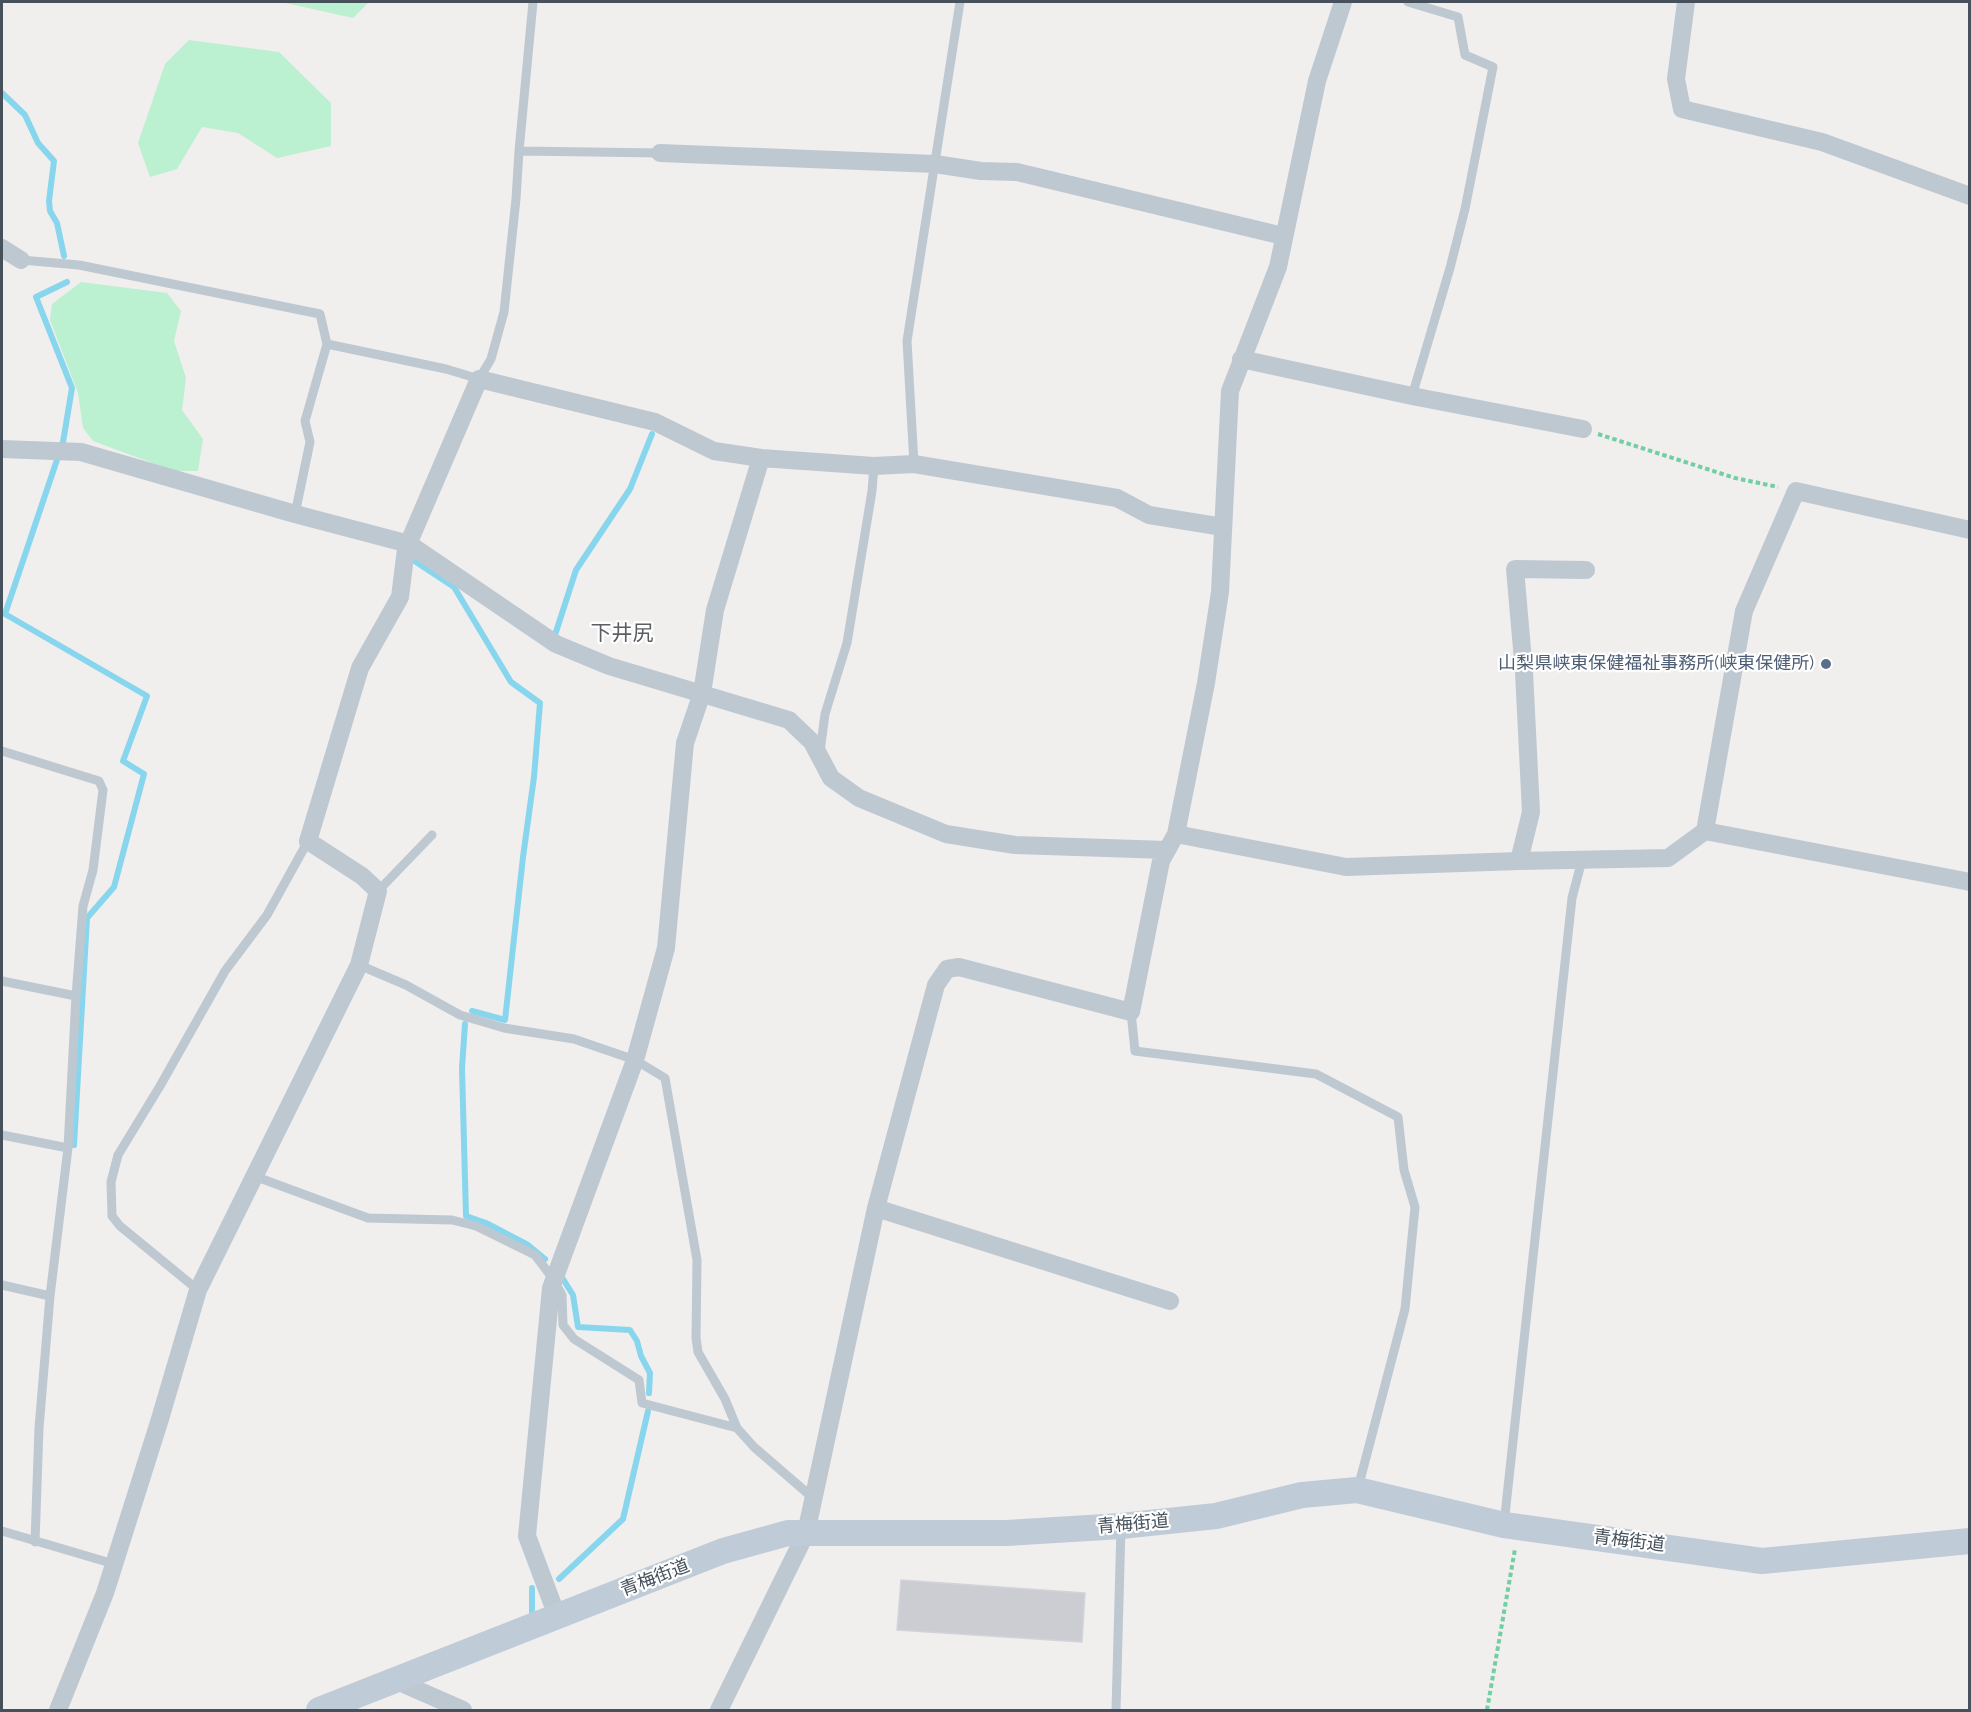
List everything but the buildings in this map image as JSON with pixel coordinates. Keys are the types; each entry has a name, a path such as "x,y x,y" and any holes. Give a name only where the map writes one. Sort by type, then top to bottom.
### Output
{"main road":[{"name":"青梅街道","path":"319,1710 723,1551 789,1533 1006,1533 1121,1526 1216,1516 1302,1495 1357,1490 1512,1526 1762,1561 1970,1541"}],"street":[{"path":"719,1710 806,1533 876,1208 936,984 947,969 959,967 1131,1012 1161,861 1172,842 1206,683 1219,604 1230,391 1278,267 1317,81 1343,2"},
{"path":"1686,2 1676,79 1682,109 1822,142 1970,196"},
{"path":"660,153 935,164 981,171 1017,172 1283,236"},
{"path":"2,248 21,260"},
{"path":"1241,359 1412,396 1583,429"},
{"path":"58,1710 105,1593 198,1290 359,965 378,891 362,876 308,842 360,668 400,597 408,546 479,379 655,422 714,451 761,458 874,466 914,464 1117,498 1149,515 1222,527"},
{"path":"2,449 81,452 408,546 556,644 609,666 789,720 812,742 831,778 859,798 946,834 1015,845 1172,842 1346,867 1668,858 1705,831 1744,611 1796,491 1970,530"},
{"path":"557,1617 527,1536 551,1288 635,1060 666,948 685,743 702,693 715,610 761,458"},
{"path":"1519,861 1531,812 1524,672 1515,569 1586,570"},
{"path":"1705,831 1970,882"},
{"path":"876,1208 1170,1301"},
{"path":"397,1681 463,1710"}],"lane":[{"path":"327,344 446,369 479,379 491,359 504,312 533,2"},
{"path":"914,464 907,341 960,2"},
{"path":"1408,2 1458,17 1465,55 1493,67 1463,219 1412,396"},
{"path":"519,151 660,153"},
{"path":"21,260 79,266 320,314 327,344 305,421 310,442 295,514"},
{"path":"820,755 825,714 847,643 874,466"},
{"path":"2,751 99,781 103,790 93,870 83,906 68,1148 50,1296 39,1428 35,1542"},
{"path":"378,891 432,835"},
{"path":"198,1290 120,1226 112,1216 111,1182 118,1155 225,971 267,915 308,842"},
{"path":"1512,1526 1572,898 1582,860"},
{"path":"359,965 406,984 460,1015 504,1028 574,1039 635,1060 665,1078 697,1260 696,1338 698,1352 725,1398 737,1428 754,1447 813,1498"},
{"path":"2,981 76,996"},
{"path":"1131,1012 1135,1051 1316,1074 1398,1117 1404,1170 1415,1207 1405,1310 1357,1490"},
{"path":"2,1135 68,1148"},
{"path":"254,1176 368,1218 452,1220 476,1226 535,1255 562,1295 562,1325 574,1340 639,1380 642,1403 737,1428"},
{"path":"2,1285 50,1296"},
{"path":"1116,1710 1121,1526"},
{"path":"2,1532 114,1564"}],"path":[{"path":"1583,429 1735,478 1796,491"},
{"path":"1487,1710 1512,1526"}],"green space":[{"path":"281,2 369,2 353,18"},
{"path":"189,40 279,52 331,103 331,146 277,158 238,133 202,127 177,169 150,177 138,143 165,64"},
{"path":"81,282 167,293 181,311 174,341 186,378 182,410 203,439 198,471 174,471 93,441 83,428 78,393 50,320 52,304"}],"waterway":[{"path":"2,93 25,115 38,143 54,161 50,211 57,223 64,256"},
{"path":"67,282 36,297 72,388 63,442 5,614 147,696 123,761 144,774 114,887 87,918 74,1145"},
{"path":"554,638 576,570 630,489 652,434"},
{"path":"407,556 454,587 511,682 540,703 534,777 505,1020 472,1011"},
{"path":"465,1024 462,1068 466,1216 486,1223 528,1245 545,1259"},
{"path":"563,1279 573,1295 578,1327 630,1330 650,1373 649,1393"},
{"path":"559,1579 623,1519 648,1411"},
{"path":"532,1588 532,1614"}],"place":[{"name":"山梨県峡東保健福祉事務所(峡東保健所)","path":"1826,664"}],"district":[{"name":"下井尻","path":"622,634"}]}
